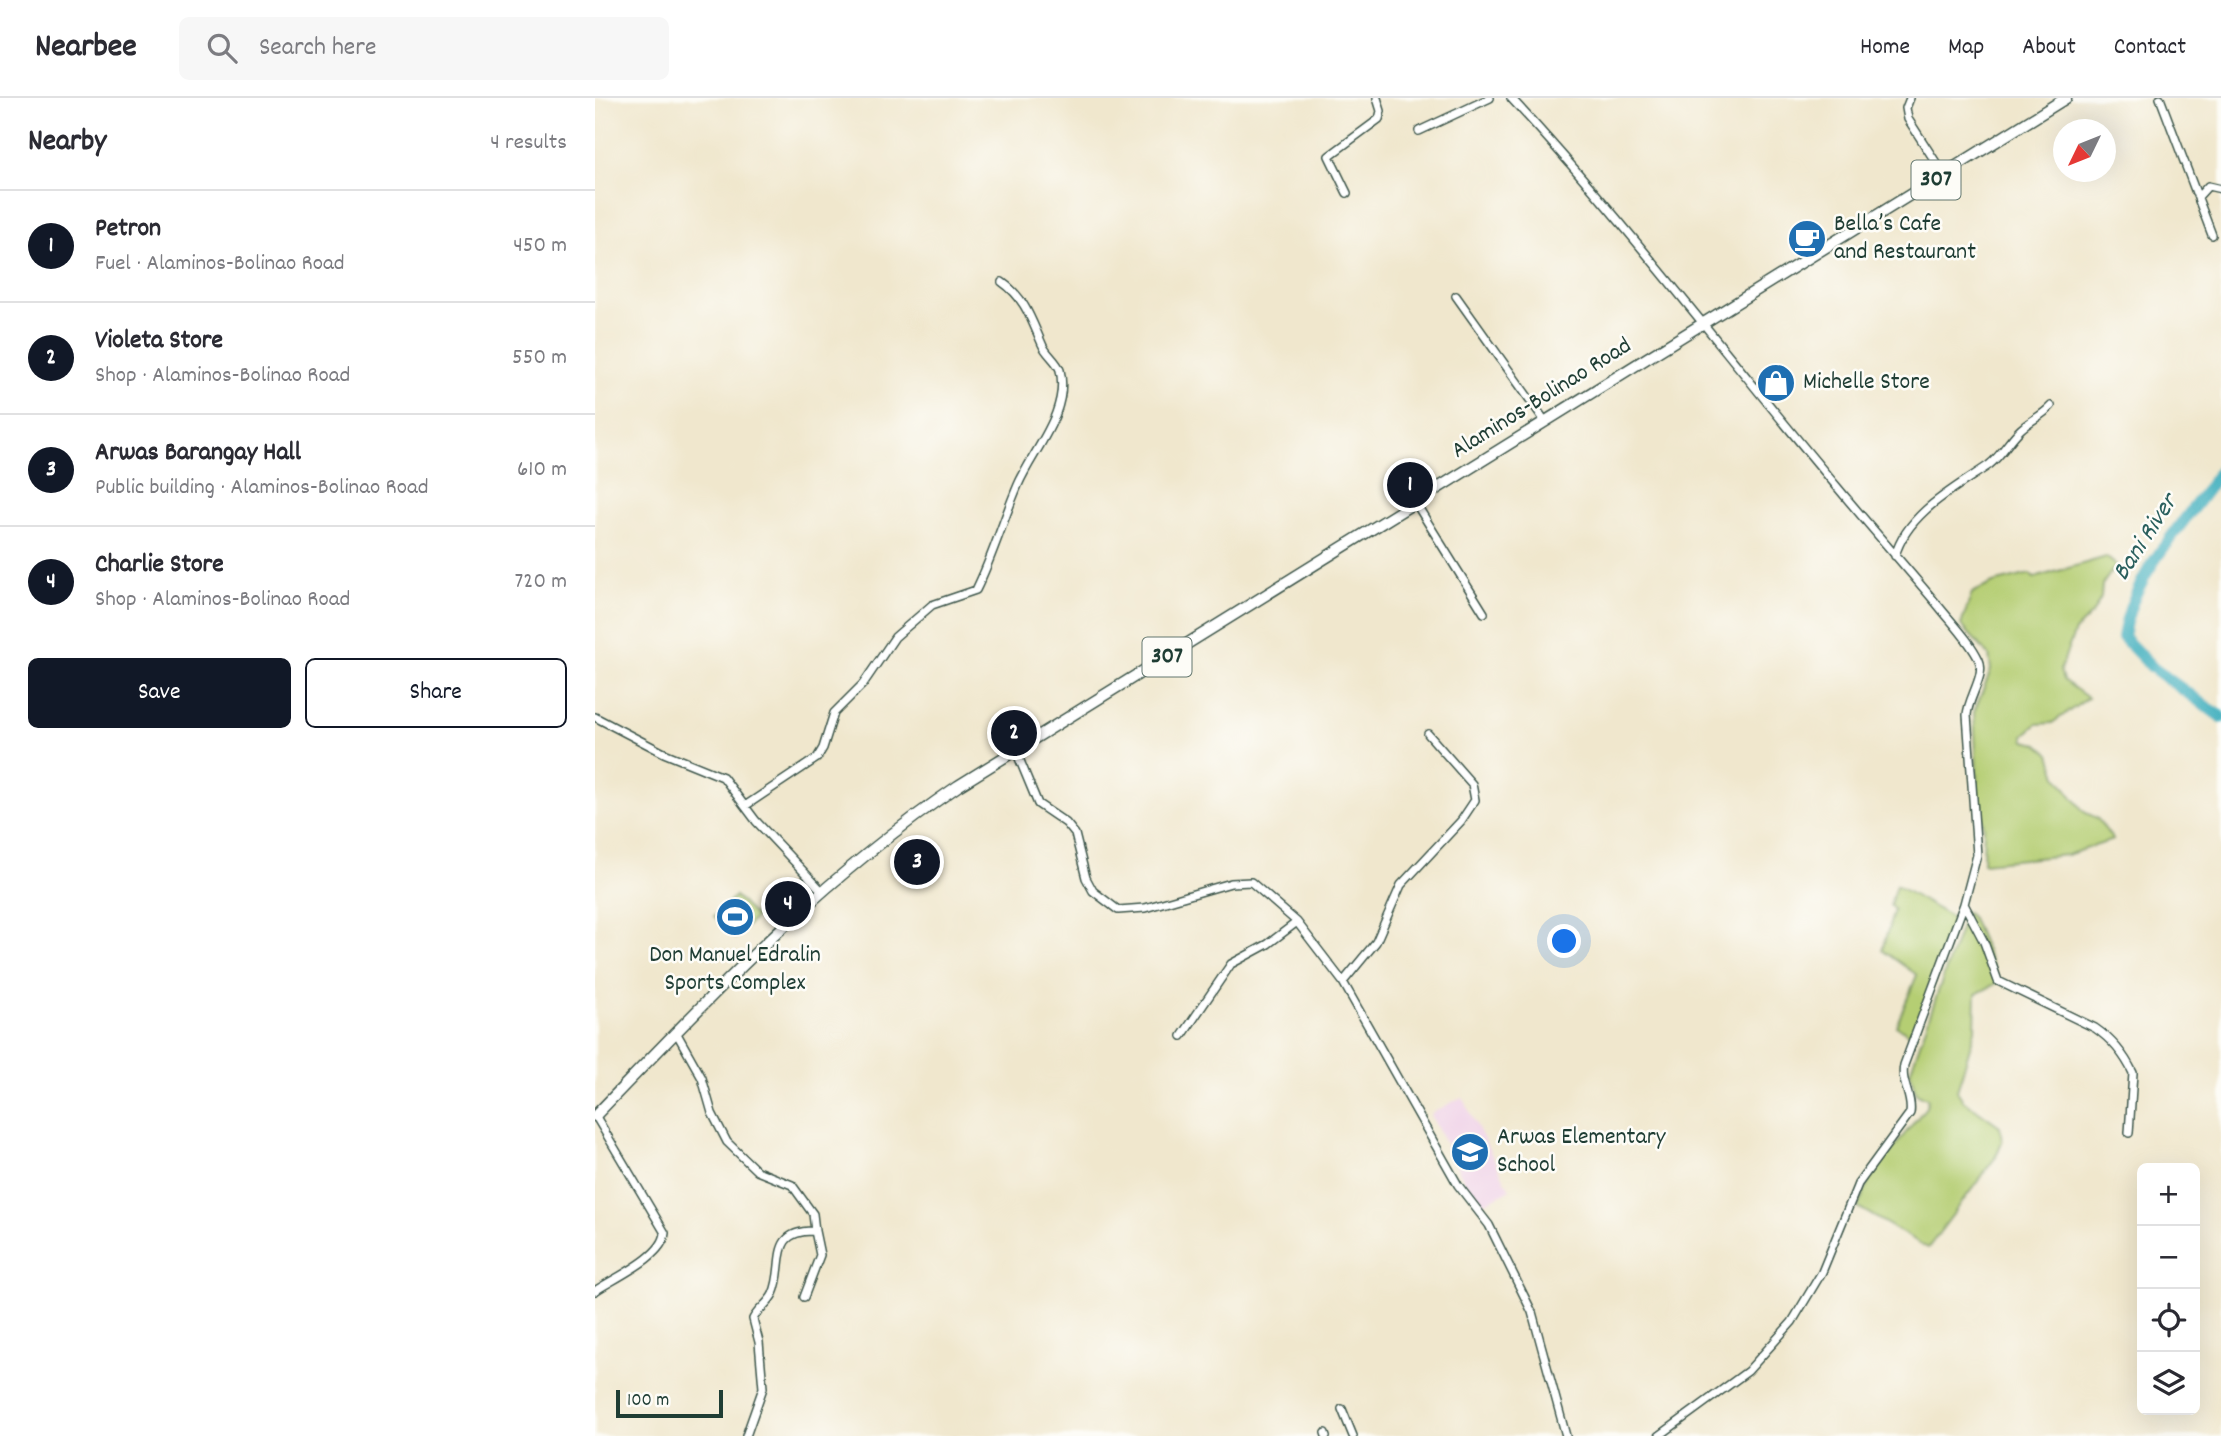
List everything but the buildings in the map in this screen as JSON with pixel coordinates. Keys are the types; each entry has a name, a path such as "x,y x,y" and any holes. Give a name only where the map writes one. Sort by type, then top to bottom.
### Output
{"main road":[{"name":"Alaminos-Bolinao Road","path":"595,1116 676,1032 821,890 894,830 1016,751 2066,98"}],"street":[{"path":"1347,193 1329,156 1379,119 1381,111 1377,98"},
{"path":"1419,131 1490,98"},
{"path":"1511,98 1555,145 1702,325 1951,621 1980,662 1981,671 1971,693 1967,715 1977,855 1964,904 1904,1065 1902,1076 1912,1105 1910,1113 1857,1184 1822,1272 1792,1322 1748,1371 1659,1436"},
{"path":"1910,98 1906,112 1908,119 1944,175"},
{"path":"2160,98 2212,235"},
{"path":"2198,197 2208,186 2221,189"},
{"path":"745,806 817,758 834,713 863,684 895,637 933,605 976,590 1019,482 1055,414 1059,393 1060,368 1042,346 1037,329 1021,299 1002,282"},
{"path":"1456,296 1545,421"},
{"path":"1895,556 1899,541 1909,525 1962,480 1989,464 2024,426 2051,407"},
{"path":"1415,502 1484,613"},
{"path":"595,717 664,753 723,777 745,806 821,890"},
{"path":"1343,982 1376,942 1401,885 1461,821 1475,800 1472,785 1428,734"},
{"path":"1016,751 1034,798 1071,828 1086,878 1093,891 1108,903 1129,911 1231,883 1251,881 1297,922 1343,982 1458,1185 1489,1226 1510,1266 1532,1312 1566,1436"},
{"path":"1964,904 1984,942 1998,981 2095,1028 2105,1035 2129,1065 2133,1073 2129,1133"},
{"path":"1182,1036 1231,964 1268,944 1297,922"},
{"path":"676,1032 702,1077 712,1113 727,1142 757,1171 792,1185 813,1214 820,1255 804,1297"},
{"path":"595,1116 663,1230 665,1238 643,1261 595,1291"},
{"path":"746,1436 762,1388 759,1342 753,1319 775,1291 781,1249 794,1234 815,1231"},
{"path":"1342,1409 1353,1436"}],"shaded area":[{"name":"Arwas Elementary School","path":"1462,1097 1510,1190 1477,1206 1430,1114"}],"green space":[{"path":"2106,557 2116,565 2102,585 2101,598 2092,614 2075,631 2060,670 2063,680 2088,698 2052,723 2037,724 2024,735 2025,741 2038,744 2050,754 2057,776 2084,812 2097,818 2113,840 2067,855 1983,863 1984,828 1978,798 1974,712 1991,670 1989,655 1961,625 1972,593 1993,583 2030,574 2034,578"},
{"path":"1896,885 1956,920 1914,1037 1896,1026 1917,975 1882,950 1894,910 1890,905"},
{"name":"Don Manuel Edralin Sports Complex","path":"735,896 756,917 735,938 714,916"},
{"path":"1966,912 1972,918 1999,982 1976,994 1975,1030 1957,1091 1963,1100 2000,1126 2002,1142 1995,1158 1928,1248 1858,1207 1870,1178 1926,1107 1928,1099 1916,1093 1910,1072"}],"waterway":[{"name":"Bani River","path":"2221,469 2149,569 2129,613 2123,637 2153,668 2221,717"}],"place":[{"name":"Bella’s Cafe and Restaurant","path":"1807,239"},
{"name":"Michelle Store","path":"1776,383"},
{"name":"Petron","path":"1410,485"},
{"name":"Violeta Store","path":"1014,733"},
{"name":"Arwas Barangay Hall","path":"917,862"},
{"name":"Charlie Store","path":"788,904"},
{"name":"Don Manuel Edralin Sports Complex","path":"735,917"},
{"name":"Arwas Elementary School","path":"1470,1152"}]}
